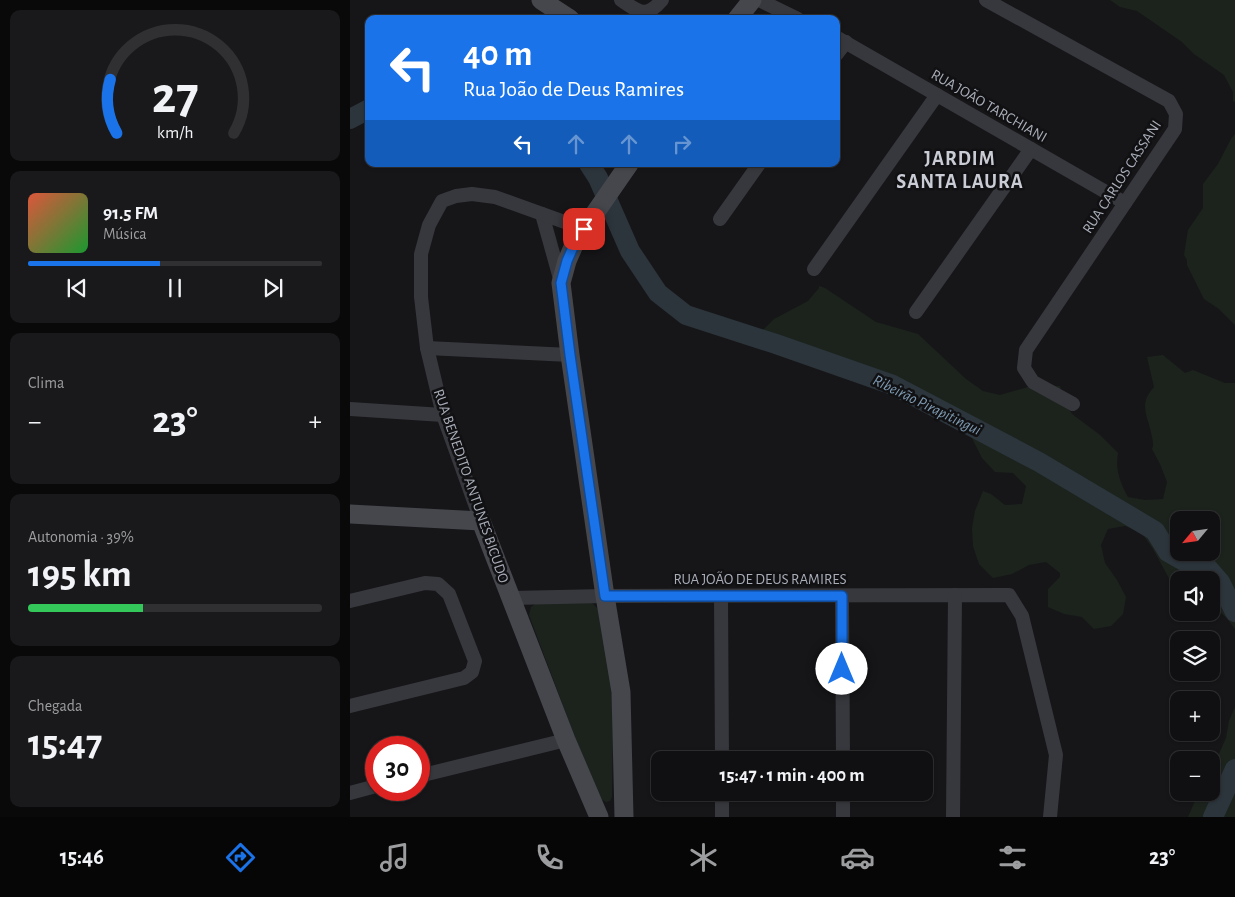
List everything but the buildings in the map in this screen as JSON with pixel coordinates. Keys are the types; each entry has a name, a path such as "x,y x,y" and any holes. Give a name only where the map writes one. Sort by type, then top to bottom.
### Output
{"main road":[{"path":"541,0 564,15"},
{"path":"740,15 752,0"},
{"path":"624,817 621,692 605,596 561,283 574,245 626,167"},
{"path":"350,514 481,521"},
{"name":"RUA BENEDITO ANTUNES BICUDO","path":"481,521 566,740 599,817"}],"street":[{"path":"621,0 644,12 650,12 662,0"},
{"path":"759,0 790,15"},
{"name":"RUA CARLOS CASSANI","path":"986,0 1169,101 1176,114 1175,129 1026,350 1024,368 1034,382 1073,404"},
{"name":"RUA JOÃO TARCHIANI","path":"841,40 1125,203"},
{"path":"814,269 937,95"},
{"path":"916,312 1030,149"},
{"path":"720,219 758,167"},
{"name":"RUA BENEDITO ANTUNES BICUDO","path":"481,521 443,415 427,348 420,297 421,254 429,225 442,201 456,196 472,194 495,197 542,214 587,224"},
{"path":"542,214 561,283"},
{"path":"427,348 570,355"},
{"path":"350,409 443,415"},
{"path":"350,602 425,583 438,584 449,594 475,661 472,672 464,678 350,706"},
{"name":"RUA JOÃO DE DEUS RAMIRES","path":"511,598 605,596 1009,596 1022,616 1056,755 1050,817"},
{"path":"721,596 722,751"},
{"path":"842,596 843,751"},
{"path":"953,817 955,596"},
{"path":"430,773 566,740"},
{"path":"350,793 365,789"},
{"path":"722,801 722,817"},
{"path":"843,801 843,817"}],"shaded area":[{"path":"1110,0 1235,0 1235,102 1233,101 1233,92 1224,75 1194,54 1182,42 1137,11 1120,7"},
{"path":"1235,134 1235,325 1219,309 1204,299 1184,255 1188,230 1203,208 1203,184 1218,164"},
{"path":"819,286 825,288 876,322 918,334 966,379 983,391 1000,395 1028,387 1060,386 1064,401 1072,414 1100,435 1118,453 1117,465 1119,476 1128,497 1145,500 1163,499 1167,482 1152,449 1153,442 1145,405 1149,393 1154,387 1147,357 1163,355 1185,373 1193,370 1225,383 1235,383 1235,629 1220,612 1220,571 1170,571 1170,580 1142,533 1125,526 1108,529 1101,545 1105,563 1126,597 1123,614 1111,626 1094,629 1082,617 1064,614 1048,607 1048,589 1060,577 1060,573 1046,562 1029,565 1012,574 993,578 979,564 973,546 972,528 975,511 983,491 991,494 1005,505 1022,504 1026,486 1013,473 995,472 982,458 972,438 946,413 913,400 899,389 865,382 848,376 833,366 796,355 766,343 762,331 774,319 808,301"},
{"path":"538,602 592,603 598,609 613,706 612,797 610,801 606,802 601,799 588,772 529,615 531,607"},
{"path":"1235,707 1235,817 1188,817 1195,801 1220,801 1220,752 1226,738 1229,721"}],"waterway":[{"name":"Ribeirão Pirapitingui","path":"350,119 365,111"},
{"name":"Ribeirão Pirapitingui","path":"591,167 598,178 630,251 658,293 686,315 893,385 1039,462 1155,531 1168,552 1184,561 1206,566 1220,582 1235,612"},
{"name":"Ribeirão Pirapitingui","path":"1213,817 1235,769"}],"district":[{"name":"JARDIM SANTA LAURA","path":"960,170"}],"route":[{"path":"584,229 567,261 561,283 605,596 842,596 842,669"}]}
